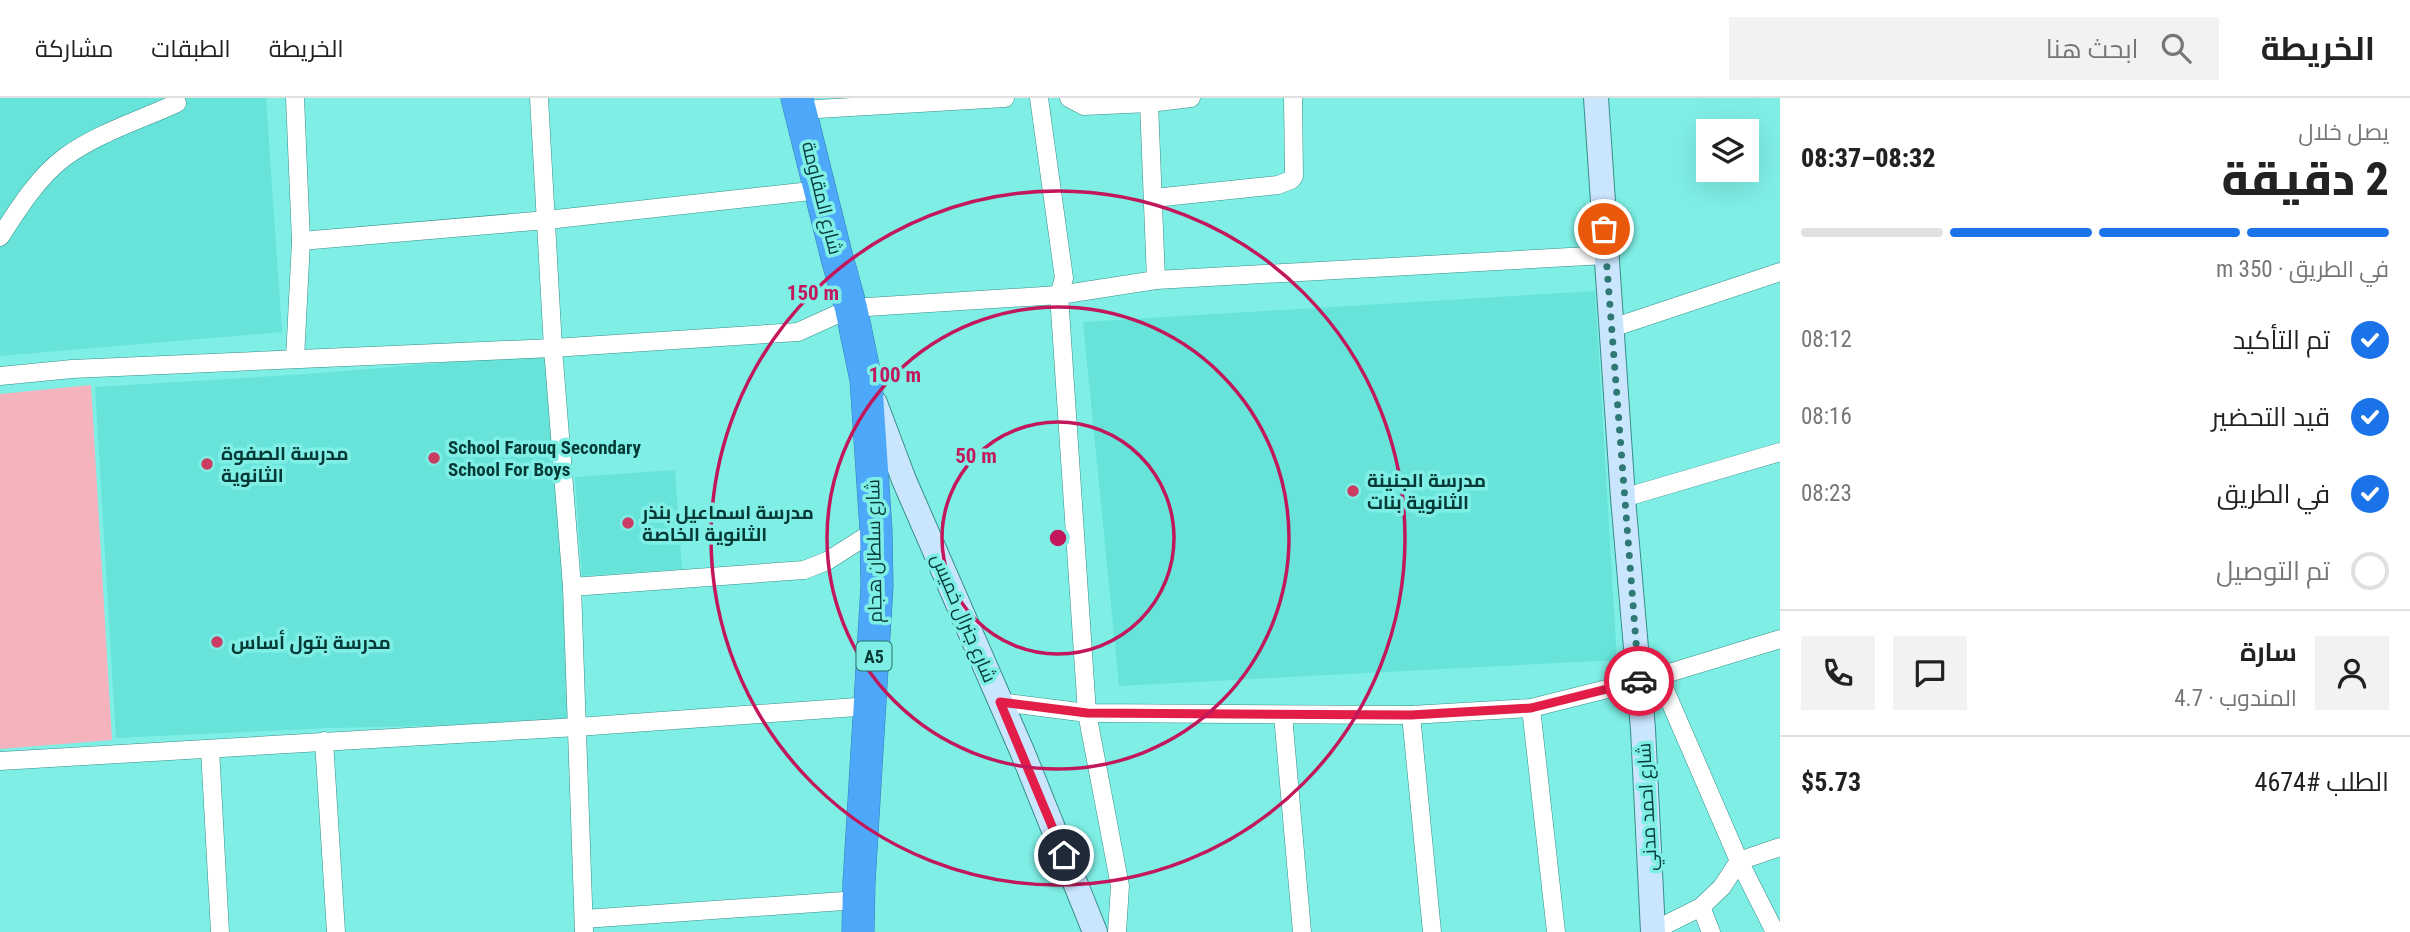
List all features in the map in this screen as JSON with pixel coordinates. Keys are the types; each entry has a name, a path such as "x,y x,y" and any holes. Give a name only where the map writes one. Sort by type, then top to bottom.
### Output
{"highway":[{"name":"شارع المقاومة","path":"799,104 852,308 866,380"},
{"name":"شارع سلطان هجام","path":"858,932 877,586 866,380"}],"street":[{"path":"295,98 301,241 295,359"},
{"path":"539,98 553,348 572,587 584,926 858,900"},
{"path":"799,104 1005,98"},
{"path":"1039,98 1064,278 1059,295 1087,713 1120,886 1117,932"},
{"path":"1069,98 1084,106 1191,98"},
{"path":"1154,198 1278,185 1291,180 1294,163 1293,98"},
{"name":"شارع احمد مدني","path":"1596,98 1623,498 1649,679 1653,931"},
{"path":"0,237 39,181 63,158 88,143 177,103"},
{"path":"1149,103 1156,280"},
{"path":"301,241 547,220 820,190"},
{"path":"0,376 72,369 553,348 798,332 852,308 1059,295 1156,280 1606,255"},
{"path":"1612,328 1780,272"},
{"name":"شارع جنرال خميس","path":"866,380 904,480 1096,932"},
{"path":"1623,498 1780,452"},
{"path":"572,587 804,570 827,561 876,530"},
{"path":"1000,702 1087,713 1411,715 1531,708 1649,679 1780,639"},
{"path":"1649,679 1775,932"},
{"path":"0,761 577,727 871,706"},
{"path":"1531,708 1556,932"},
{"path":"1283,715 1302,932"},
{"path":"1411,715 1432,932"},
{"path":"324,741 336,932"},
{"path":"210,749 220,932"},
{"path":"1653,931 1701,907 1722,887 1739,861 1780,847"},
{"path":"1701,907 1711,932"}],"shaded area":[{"path":"0,98 266,98 282,332 0,356"},
{"name":"مدرسة الجنينة الثانوية بنات","path":"1595,291 1617,660 1119,686 1083,322"},
{"path":"549,354 570,723 329,728 116,738 95,387 307,374"},
{"path":"91,385 112,740 0,749 0,394"},
{"name":"مدرسة اسماعيل بنذر الثانوية الخاصة","path":"675,470 682,569 582,576 575,477"}],"way so far":[{"path":"1604,229 1639,681"}],"place":[{"name":"School Farouq Secondary School For Boys","path":"434,458"},
{"name":"مدرسة الصفوة الثانوية","path":"207,464"},
{"name":"مدرسة الجنينة الثانوية بنات","path":"1353,491"},
{"name":"مدرسة اسماعيل بنذر الثانوية الخاصة","path":"628,523"},
{"name":"مدرسة بتول أساس","path":"217,642"}],"route":[{"path":"1064,855 1000,702 1087,713 1411,715 1531,708 1639,681"}]}
